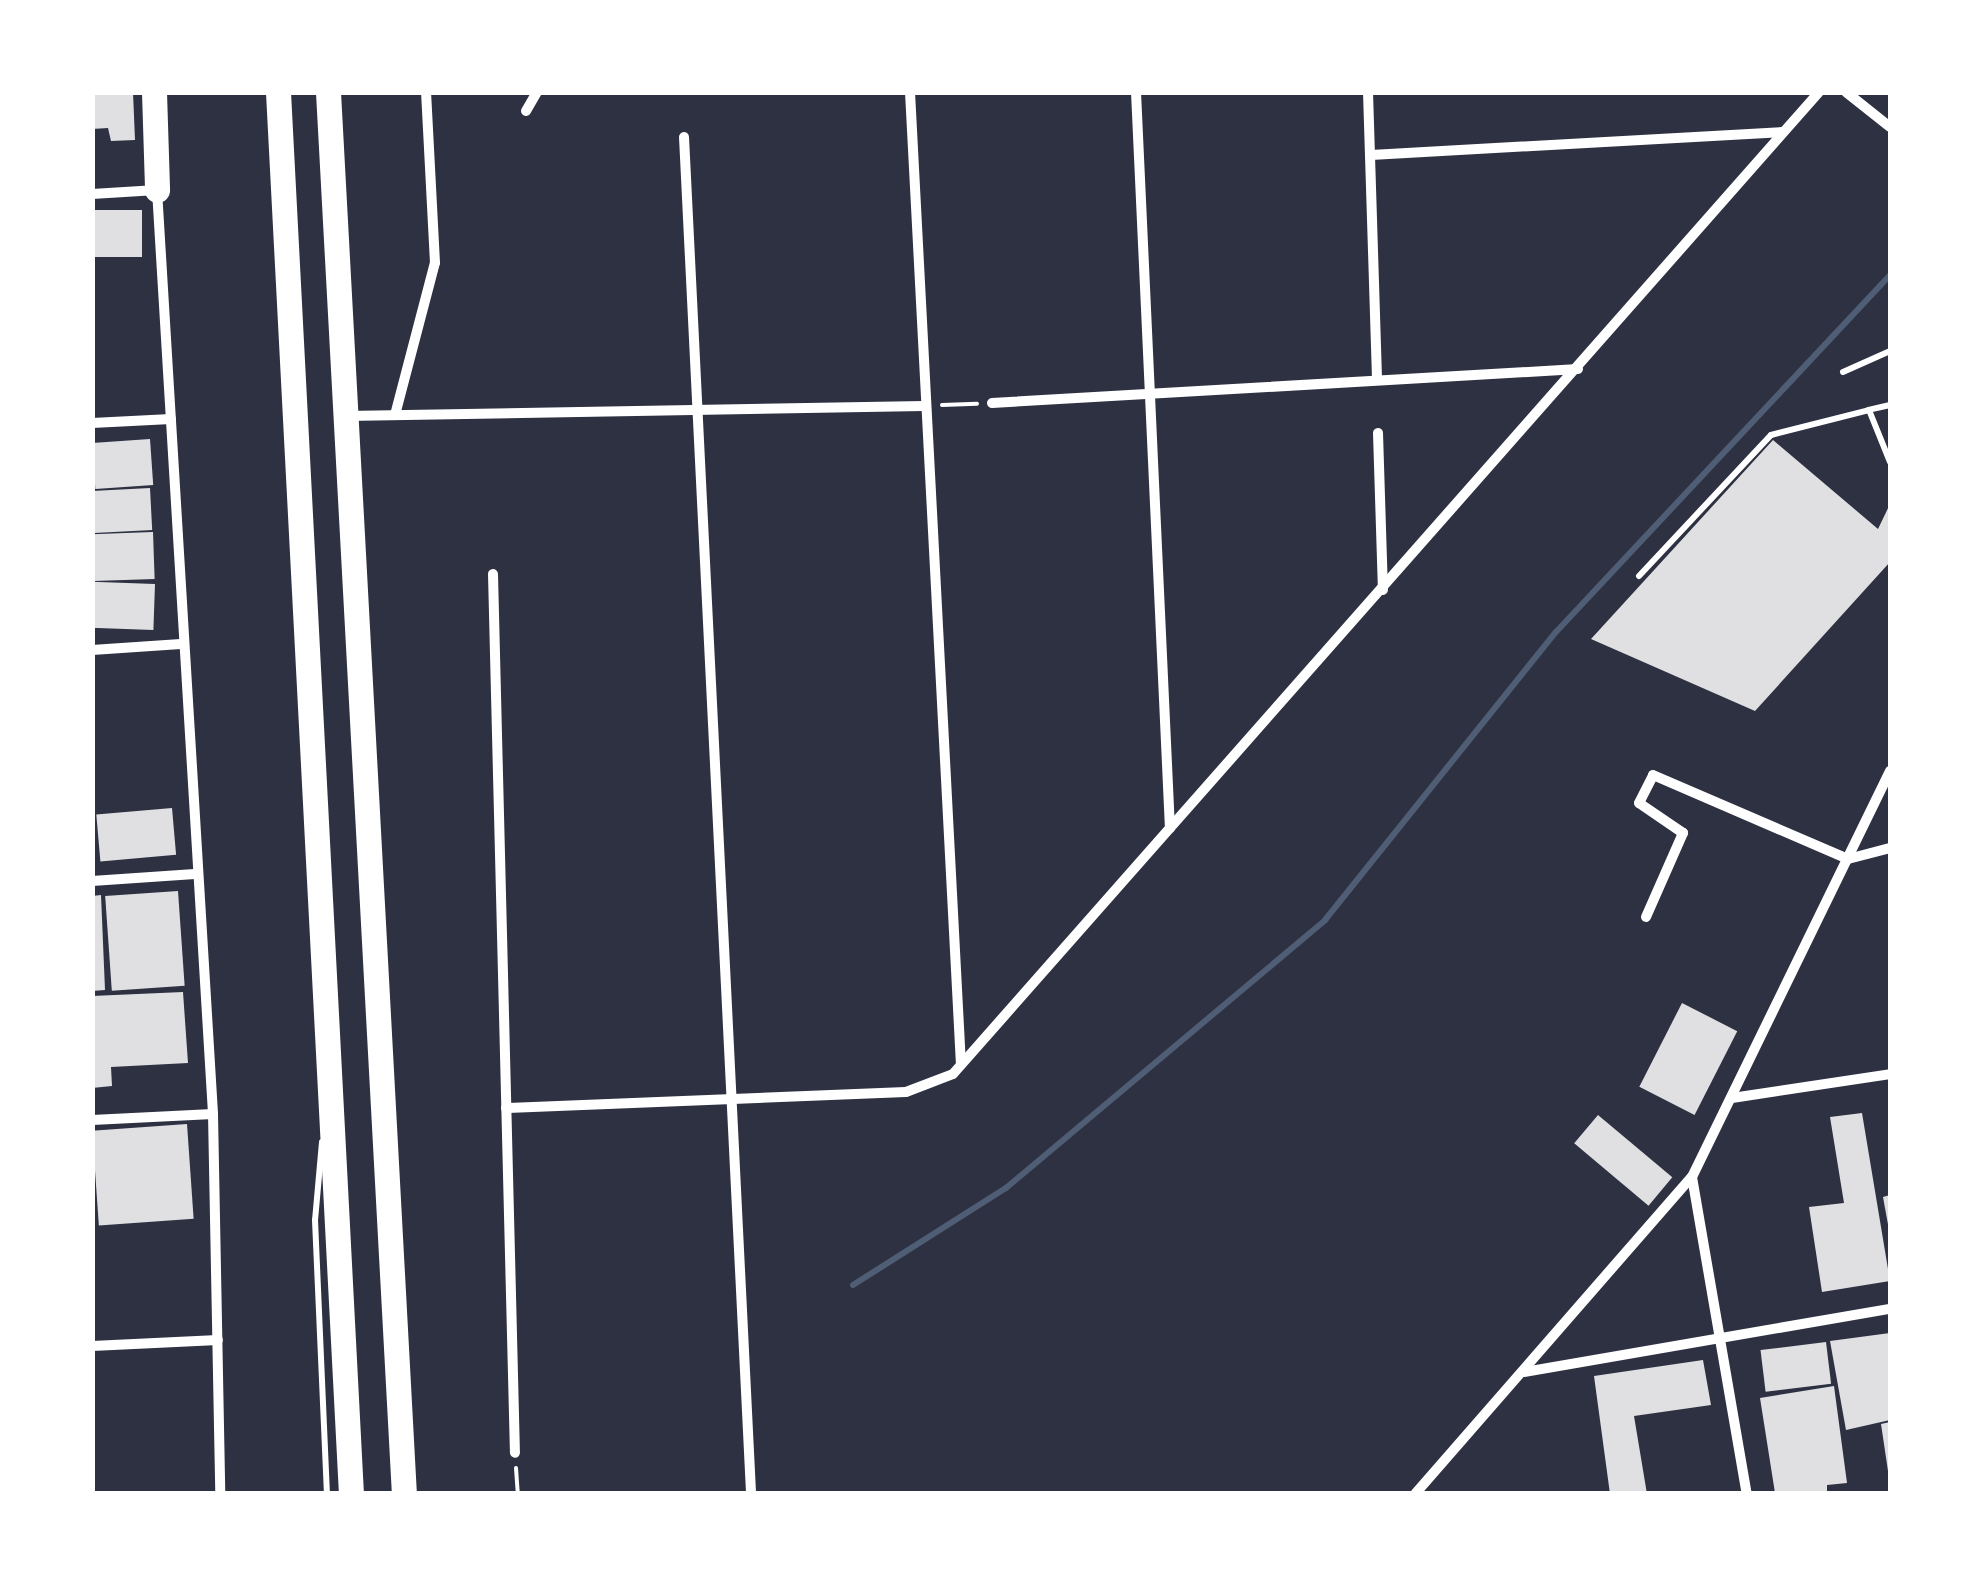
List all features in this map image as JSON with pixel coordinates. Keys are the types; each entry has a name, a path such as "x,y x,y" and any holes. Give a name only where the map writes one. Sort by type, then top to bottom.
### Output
{"highway":[{"path":"154,92 158,190"},
{"path":"278,92 351,1494"},
{"path":"328,92 404,1494"}],"street":[{"path":"395,415 435,264 426,92"},
{"path":"526,111 537,92"},
{"path":"910,92 961,1064"},
{"path":"1136,92 1170,829"},
{"path":"1368,92 1378,380"},
{"path":"506,1108 906,1092 942,1082 1384,590 1819,92"},
{"path":"1846,92 1890,127"},
{"path":"1880,118 1890,107"},
{"path":"1372,155 1783,132"},
{"path":"684,137 750,1494"},
{"path":"92,194 158,190 181,644 213,1114 220,1494"},
{"path":"992,403 1578,369"},
{"path":"344,416 699,414 924,406"},
{"path":"92,423 171,419"},
{"path":"1378,434 1384,590"},
{"path":"493,574 515,1453"},
{"path":"92,650 181,644"},
{"path":"1415,1494 1692,1177 1890,771"},
{"path":"1646,917 1683,832 1638,804 1653,775 1848,859 1890,848"},
{"path":"92,881 195,874"},
{"path":"1732,1098 1890,1074"},
{"path":"92,1120 213,1114"},
{"path":"1692,1177 1724,1336 1747,1494"},
{"path":"1523,1372 1890,1309"},
{"path":"92,1346 218,1340"}],"lane":[{"path":"1843,372 1890,352"},
{"path":"1638,576 1771,435 1890,405"},
{"path":"1868,410 1890,462"},
{"path":"326,1494 314,1220 332,1092"}],"path":[{"path":"924,406 992,403"},
{"path":"515,1453 518,1494"}],"building":[{"path":"92,92 133,92 135,140 111,141 108,128 92,129"},
{"path":"92,210 142,210 142,257 92,257"},
{"path":"150,439 153,485 95,489 92,443"},
{"path":"1773,440 1878,529 1890,504 1890,562 1755,711 1591,639"},
{"path":"150,488 152,530 94,533 92,491"},
{"path":"153,532 155,579 94,581 92,534"},
{"path":"92,582 155,584 153,630 92,628"},
{"path":"172,808 176,855 100,861 96,815"},
{"path":"178,891 185,986 112,991 105,896"},
{"path":"101,895 105,990 92,991 92,896"},
{"path":"183,992 188,1063 111,1067 112,1086 92,1088 92,996"},
{"path":"1682,1003 1737,1031 1695,1115 1639,1087"},
{"path":"1862,1113 1890,1281 1822,1292 1809,1207 1844,1203 1830,1117"},
{"path":"1598,1115 1672,1177 1649,1206 1574,1143"},
{"path":"187,1124 194,1219 99,1225 92,1131"},
{"path":"1890,1195 1890,1230 1889,1230 1883,1197"},
{"path":"1890,1333 1890,1420 1846,1430 1830,1341"},
{"path":"1826,1342 1831,1384 1766,1392 1760,1350"},
{"path":"1703,1360 1711,1405 1634,1416 1647,1494 1610,1494 1594,1376"},
{"path":"1834,1386 1847,1483 1827,1485 1827,1494 1775,1493 1760,1398"},
{"path":"1890,1422 1890,1471 1888,1471 1881,1424"}],"waterway":[{"path":"853,1285 1006,1188 1325,920 1556,632 1890,275"}]}
